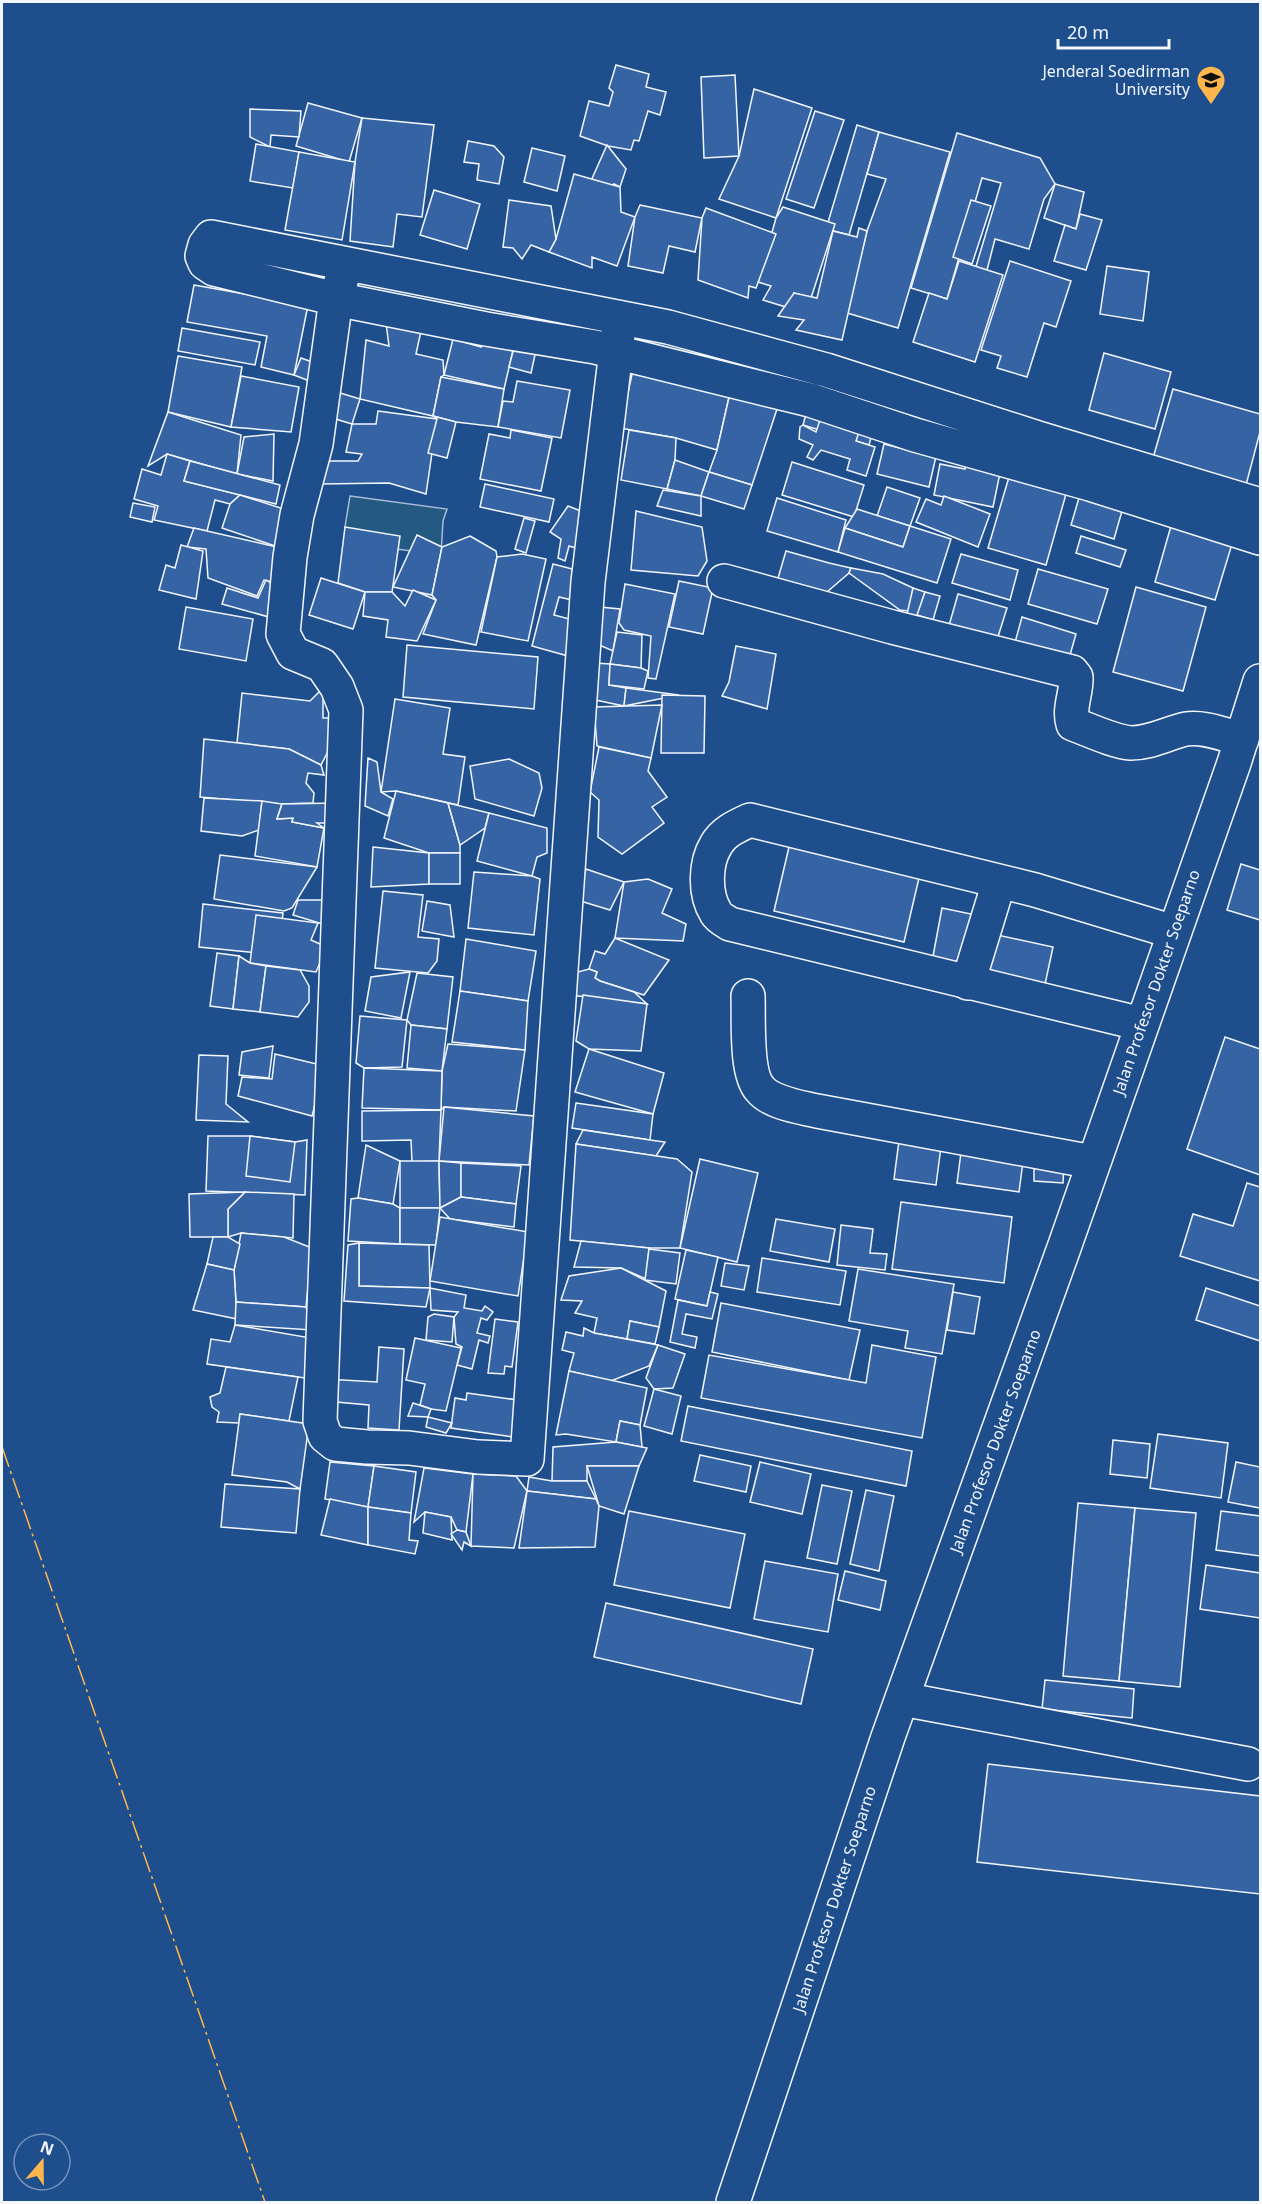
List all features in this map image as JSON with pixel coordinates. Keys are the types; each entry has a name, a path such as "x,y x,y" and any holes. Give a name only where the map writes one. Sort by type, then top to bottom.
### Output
{"street":[{"path":"1260,505 1031,452 915,435 818,402 615,351 486,329 336,299 214,269 206,263 202,256 205,245 212,237 668,327 826,370 1031,452 1090,484 1260,538"},
{"path":"346,264 336,299 316,444 297,515 283,634 293,653 322,665 337,687 346,710 320,1421 326,1436 335,1444 409,1448 477,1457 527,1459 588,582 620,318"},
{"path":"434,318 440,283"},
{"path":"818,402 826,370"},
{"path":"724,581 892,627 1072,672 1076,677 1077,686 1071,714 1073,724 1099,734 1131,743 1165,737 1185,730 1200,729 1242,739"},
{"name":"Jalan Profesor Dokter Soeparno","path":"733,2202 902,1699 1142,1024 1242,739 1260,681"},
{"path":"1142,1024 730,924 717,915 710,898 708,877 710,860 717,843 734,827 750,820 1035,890 1174,932"},
{"path":"968,983 999,882"},
{"path":"748,996 750,1066 759,1089 781,1102 817,1111 1093,1162"},
{"path":"902,1699 1248,1764"}],"shaded area":[{"path":"350,496 447,509 443,521 441,555 345,542"}],"building":[{"path":"616,65 649,74 646,87 666,92 660,115 648,111 639,141 634,140 631,150 608,146 580,136 589,101 609,106 613,92 609,88"},
{"path":"735,75 739,156 704,158 701,77"},
{"path":"754,89 812,108 776,218 719,199 739,156"},
{"path":"308,103 362,118 349,162 296,146"},
{"path":"250,109 301,111 299,137 271,135 270,147 250,137"},
{"path":"815,111 844,120 814,208 786,199"},
{"path":"362,118 434,125 422,217 397,214 393,247 350,241 355,162"},
{"path":"857,125 879,132 849,235 826,229"},
{"path":"879,132 950,152 898,328 847,313 867,231 886,179 867,174"},
{"path":"957,133 1040,158 1055,184 1044,199 1029,249 995,239 987,270 974,273 1001,183 982,178 947,299 911,288"},
{"path":"468,141 494,146 504,157 499,184 477,180 479,164 464,162"},
{"path":"256,144 299,152 293,188 250,181"},
{"path":"607,145 626,169 620,187 614,184 606,190 604,199 589,196 586,192"},
{"path":"532,148 565,156 557,191 524,182"},
{"path":"299,152 355,162 342,240 285,230"},
{"path":"574,174 620,187 621,212 635,217 617,266 592,257 592,268 549,252 556,239"},
{"path":"1055,184 1084,192 1076,229 1044,218"},
{"path":"434,190 480,204 467,249 420,235"},
{"path":"509,200 551,206 556,239 549,252 531,245 522,259 513,248 503,247"},
{"path":"971,200 991,206 972,264 953,257"},
{"path":"640,205 702,218 695,252 669,246 663,273 628,266 635,217"},
{"path":"783,207 835,224 811,298 794,293 789,308 763,300 771,286 758,282 776,218"},
{"path":"706,208 776,234 756,288 749,286 748,298 698,280 702,218"},
{"path":"1080,214 1102,220 1086,270 1054,261 1065,225 1076,229"},
{"path":"859,228 867,231 842,340 796,330 804,320 778,316 794,293 817,298 833,231 857,237"},
{"path":"959,261 1003,275 975,362 913,342 929,293 947,299"},
{"path":"1010,261 1071,281 1056,327 1044,323 1027,377 997,368 1001,356 981,350"},
{"path":"1107,266 1149,272 1143,321 1100,314"},
{"path":"194,285 308,305 294,375 261,367 267,336 187,322"},
{"path":"386,323 421,331 416,354 443,360 444,375 441,377 433,416 360,399 366,340 389,346"},
{"path":"182,328 260,342 255,365 178,351"},
{"path":"485,333 514,346 504,389 444,375 453,339 481,347"},
{"path":"517,336 538,341 531,373 509,367"},
{"path":"1104,353 1171,372 1155,429 1089,410"},
{"path":"178,356 242,367 231,427 168,412"},
{"path":"301,358 318,364 312,382 294,375"},
{"path":"633,370 730,393 717,450 676,438 620,428"},
{"path":"241,376 299,387 291,432 231,427"},
{"path":"441,377 504,389 498,427 456,422 433,416"},
{"path":"517,381 570,390 561,438 498,427 503,401 513,402"},
{"path":"1173,389 1260,414 1260,432 1246,485 1153,458"},
{"path":"337,392 360,399 352,424 329,417"},
{"path":"730,393 778,406 752,485 709,472 717,450"},
{"path":"809,403 875,423 869,445 803,425"},
{"path":"378,411 437,419 426,494 389,483 321,484 329,461 358,461 362,454 346,452 352,424 376,424"},
{"path":"168,412 241,435 237,474 167,454 148,466"},
{"path":"433,416 456,422 447,458 428,453 437,419"},
{"path":"820,420 859,432 856,441 875,447 866,476 847,470 850,459 821,450 813,460 807,457 813,445 799,439 800,427 803,425 816,432"},
{"path":"511,430 552,438 541,491 480,479 489,434 510,438"},
{"path":"629,430 676,438 675,460 667,489 621,480"},
{"path":"274,434 273,481 237,474 244,437"},
{"path":"939,443 929,487 877,474 884,444 911,451"},
{"path":"167,454 190,461 184,481 240,495 230,504 215,500 207,531 154,520 158,506 134,499 142,469 161,475"},
{"path":"967,454 1000,473 993,507 934,495 940,464 965,469"},
{"path":"675,460 709,472 701,496 667,489"},
{"path":"190,461 280,485 276,504 184,481"},
{"path":"792,462 864,485 854,517 782,495"},
{"path":"709,472 752,485 744,509 701,496"},
{"path":"1009,477 1066,494 1046,565 988,548"},
{"path":"485,484 554,499 549,522 480,507"},
{"path":"887,487 920,498 910,526 877,516"},
{"path":"663,490 701,496 701,516 657,506"},
{"path":"1081,491 1124,504 1114,539 1071,525"},
{"path":"240,495 293,512 281,548 222,528 230,504"},
{"path":"944,496 990,514 978,547 916,522 926,499 941,505"},
{"path":"777,498 846,520 838,552 767,531"},
{"path":"133,503 155,507 152,522 130,517"},
{"path":"568,506 591,515 582,550 569,546 565,561 558,558 561,539 550,532"},
{"path":"857,509 910,526 903,547 845,528"},
{"path":"636,511 702,527 707,561 698,576 631,570"},
{"path":"524,518 535,521 526,553 515,549"},
{"path":"910,526 951,539 937,583 838,552 845,528 903,547"},
{"path":"1171,526 1232,544 1215,600 1155,582"},
{"path":"345,527 400,536 392,592 365,592 338,583"},
{"path":"194,528 281,548 282,584 264,580 257,596 208,578 206,549 187,547"},
{"path":"417,535 442,547 432,595 393,587"},
{"path":"470,536 496,551 497,557 476,645 423,634 436,600 432,595 442,547"},
{"path":"1081,536 1126,550 1120,567 1076,553"},
{"path":"181,545 203,551 196,599 159,590 166,565 175,568"},
{"path":"786,551 851,568 849,573 820,598 776,585"},
{"path":"522,554 546,559 528,641 481,632 497,557"},
{"path":"961,554 1018,570 1010,600 952,583"},
{"path":"553,564 580,571 572,600 559,597 554,615 577,621 568,656 532,646"},
{"path":"851,568 883,574 913,588 909,611 900,610 849,573"},
{"path":"1038,569 1108,589 1097,624 1028,604"},
{"path":"321,578 365,592 353,629 309,615"},
{"path":"266,580 284,592 276,619 222,604 227,588 258,598"},
{"path":"679,581 713,588 703,634 669,627"},
{"path":"625,584 675,594 656,679 648,678 651,636 624,630 619,623"},
{"path":"1136,587 1206,607 1183,691 1113,672"},
{"path":"913,588 925,592 915,624 907,614"},
{"path":"413,590 436,600 417,641 386,637 388,620 363,616 365,592 392,592 405,606"},
{"path":"925,592 940,596 933,620 917,615"},
{"path":"958,594 1007,608 996,643 948,629"},
{"path":"186,607 253,619 246,661 179,649"},
{"path":"600,607 620,609 613,651 597,644"},
{"path":"1022,617 1076,634 1068,662 1014,646"},
{"path":"617,632 642,635 641,668 610,664"},
{"path":"407,645 538,657 534,709 403,697"},
{"path":"736,646 776,654 767,709 722,696 729,682"},
{"path":"594,663 610,664 609,685 626,688 624,706 581,697"},
{"path":"610,664 648,671 644,689 609,685"},
{"path":"323,688 323,718 340,718 333,742 321,765 289,749 237,743 242,693 310,701"},
{"path":"626,688 679,695 624,706"},
{"path":"662,695 705,696 704,753 661,753"},
{"path":"395,699 450,708 443,754 465,757 458,805 396,791 381,792"},
{"path":"662,705 651,758 597,746 594,707"},
{"path":"204,739 289,749 321,765 324,775 308,773 306,783 314,793 313,803 282,804 200,797"},
{"path":"599,747 651,758 648,771 667,797 652,807 664,823 622,854 598,837 599,800 590,792"},
{"path":"368,758 377,762 381,792 393,799 388,816 365,806"},
{"path":"509,759 539,773 542,788 534,816 475,799 470,766"},
{"path":"396,791 448,803 460,845 460,853 429,853 384,838"},
{"path":"204,798 262,801 259,830 242,836 201,831"},
{"path":"262,801 282,804 277,819 293,818 292,822 324,828 317,867 255,856"},
{"path":"336,803 336,823 317,823 324,828 292,822 293,818 277,819 282,804"},
{"path":"448,803 489,813 485,828 460,845"},
{"path":"489,813 547,828 547,853 537,857 532,876 477,861"},
{"path":"373,847 429,853 429,884 371,887"},
{"path":"789,847 919,878 904,942 774,911"},
{"path":"429,853 460,853 460,884 429,884"},
{"path":"220,855 317,867 292,908 284,911 214,899"},
{"path":"1241,864 1260,870 1260,920 1227,910"},
{"path":"586,869 624,882 610,910 577,900"},
{"path":"474,872 532,876 540,879 534,935 468,928"},
{"path":"648,879 672,889 662,913 686,924 683,941 615,938 624,882"},
{"path":"383,891 423,895 418,937 439,939 437,961 428,973 375,968"},
{"path":"298,900 329,900 329,926 293,915"},
{"path":"427,901 450,905 454,937 422,931"},
{"path":"203,904 283,913 278,955 199,947"},
{"path":"942,908 1000,920 997,935 1053,947 1044,989 931,967"},
{"path":"256,915 318,923 311,940 327,947 316,972 250,963"},
{"path":"615,938 669,960 644,995 600,981 595,978 597,972 589,969 595,951 605,954"},
{"path":"466,939 536,951 528,1001 460,991"},
{"path":"217,953 239,956 233,1009 210,1006"},
{"path":"239,956 250,963 266,966 260,1012 233,1009"},
{"path":"266,966 300,970 309,986 309,1002 298,1017 260,1012"},
{"path":"589,969 597,972 595,978 634,992 647,1004 570,995 574,973"},
{"path":"410,972 401,1018 365,1011 371,977"},
{"path":"417,973 453,977 447,1029 411,1025 407,1020"},
{"path":"460,991 528,1001 525,1050 452,1042"},
{"path":"583,995 647,1004 641,1051 589,1049 576,1041"},
{"path":"360,1016 407,1020 402,1067 364,1068 356,1063"},
{"path":"411,1025 447,1029 442,1071 407,1068"},
{"path":"1225,1037 1260,1049 1260,1175 1187,1149"},
{"path":"448,1044 525,1050 516,1111 444,1107 441,1110 442,1071"},
{"path":"273,1046 269,1078 239,1075 242,1052"},
{"path":"589,1049 664,1073 653,1114 575,1092"},
{"path":"275,1054 325,1066 312,1116 238,1096 242,1077 272,1079"},
{"path":"199,1055 228,1056 226,1104 248,1122 196,1120"},
{"path":"364,1068 442,1071 441,1110 362,1108"},
{"path":"576,1103 653,1114 650,1140 572,1128"},
{"path":"444,1107 534,1116 529,1165 439,1161"},
{"path":"441,1110 439,1161 412,1162 411,1140 362,1141 362,1111"},
{"path":"583,1130 665,1142 656,1156 576,1144"},
{"path":"900,1133 942,1139 936,1185 894,1179"},
{"path":"208,1136 250,1136 295,1142 307,1140 305,1195 206,1191"},
{"path":"250,1136 295,1142 290,1182 246,1176"},
{"path":"576,1144 677,1159 692,1172 680,1248 649,1248 570,1240"},
{"path":"366,1145 400,1161 393,1204 358,1198"},
{"path":"962,1145 1024,1154 1019,1192 957,1183"},
{"path":"700,1159 758,1173 737,1262 680,1248"},
{"path":"400,1161 439,1161 440,1208 400,1208"},
{"path":"439,1161 461,1163 461,1197 440,1208"},
{"path":"461,1163 521,1166 516,1204 461,1197"},
{"path":"1034,1163 1064,1164 1063,1183 1034,1181"},
{"path":"1247,1183 1260,1187 1260,1281 1180,1256 1193,1214 1233,1226"},
{"path":"245,1192 294,1194 293,1238 241,1233 228,1237 228,1209"},
{"path":"245,1192 228,1209 228,1237 190,1237 189,1194"},
{"path":"461,1197 516,1204 514,1227 450,1219 440,1208"},
{"path":"358,1198 393,1204 400,1208 400,1244 348,1241 351,1199"},
{"path":"901,1202 1012,1217 1004,1283 892,1269"},
{"path":"400,1208 440,1208 436,1245 400,1244"},
{"path":"440,1217 528,1232 518,1296 430,1281"},
{"path":"776,1219 835,1229 829,1262 770,1251"},
{"path":"841,1225 873,1229 870,1253 887,1254 885,1270 837,1265"},
{"path":"241,1233 284,1237 312,1248 306,1307 236,1302 234,1270"},
{"path":"213,1237 228,1237 240,1244 234,1270 207,1264"},
{"path":"581,1241 649,1248 646,1279 621,1268 574,1267"},
{"path":"359,1243 429,1245 430,1288 359,1286"},
{"path":"359,1243 359,1286 430,1288 426,1307 344,1301 348,1245"},
{"path":"649,1249 680,1253 676,1284 645,1280"},
{"path":"686,1250 718,1257 707,1306 675,1299"},
{"path":"762,1258 846,1271 840,1305 757,1292"},
{"path":"725,1263 749,1266 744,1290 721,1286"},
{"path":"207,1264 234,1270 237,1319 193,1310"},
{"path":"621,1268 666,1291 659,1327 630,1321 627,1339 594,1333 597,1318 575,1313 582,1301 561,1300 569,1276"},
{"path":"858,1269 954,1284 942,1354 905,1348 908,1331 849,1321"},
{"path":"430,1288 466,1295 464,1308 482,1311 485,1306 493,1312 487,1320 481,1318 477,1333 490,1336 488,1343 479,1340 472,1369 457,1365 462,1347 456,1344 454,1317 458,1312 431,1310"},
{"path":"1206,1288 1260,1306 1260,1341 1196,1320"},
{"path":"710,1292 718,1294 712,1319 686,1314 682,1334 697,1337 695,1348 670,1342 678,1300 707,1306"},
{"path":"953,1292 980,1297 974,1334 947,1330"},
{"path":"236,1302 306,1307 312,1330 235,1325"},
{"path":"721,1303 860,1330 849,1380 712,1352"},
{"path":"434,1314 454,1317 452,1342 426,1340 428,1317"},
{"path":"495,1319 518,1322 512,1367 505,1366 504,1374 488,1373"},
{"path":"630,1321 659,1327 655,1344 627,1339"},
{"path":"235,1325 311,1338 305,1378 207,1364 211,1339 230,1342"},
{"path":"584,1328 594,1333 658,1345 649,1366 611,1381 569,1371 574,1353 562,1350 566,1332 583,1336"},
{"path":"415,1338 461,1348 446,1411 420,1405 425,1384 406,1380"},
{"path":"658,1345 685,1354 673,1388 654,1389 646,1378"},
{"path":"872,1345 936,1357 922,1438 701,1398 709,1355 866,1383"},
{"path":"379,1347 404,1349 399,1430 368,1428 369,1405 336,1402 326,1379 377,1382"},
{"path":"226,1367 298,1377 289,1421 240,1414 239,1423 217,1422 219,1412 212,1407 210,1397 220,1393"},
{"path":"569,1371 647,1388 640,1425 620,1421 616,1442 566,1434 556,1435"},
{"path":"654,1389 681,1396 672,1434 644,1426"},
{"path":"467,1393 518,1400 513,1437 451,1428 455,1398 466,1400"},
{"path":"413,1403 431,1409 428,1417 408,1416"},
{"path":"688,1406 912,1451 906,1486 681,1441"},
{"path":"240,1414 309,1424 300,1489 287,1482 232,1475"},
{"path":"428,1417 452,1423 446,1433 426,1427"},
{"path":"620,1421 640,1425 642,1447 616,1442"},
{"path":"1158,1434 1228,1443 1221,1498 1150,1488"},
{"path":"1113,1440 1150,1444 1147,1478 1110,1474"},
{"path":"616,1442 647,1448 639,1466 587,1466 587,1481 552,1481 553,1447"},
{"path":"700,1455 751,1466 746,1492 694,1481"},
{"path":"330,1462 374,1466 368,1507 325,1499"},
{"path":"760,1462 811,1474 802,1514 750,1502"},
{"path":"1236,1462 1260,1467 1260,1508 1228,1502"},
{"path":"374,1466 416,1472 411,1513 368,1507"},
{"path":"587,1466 639,1466 624,1514 599,1506"},
{"path":"424,1468 473,1474 466,1532 457,1530 451,1517 425,1512 414,1522"},
{"path":"473,1474 516,1476 527,1491 514,1548 471,1546"},
{"path":"529,1477 552,1481 587,1481 596,1499 527,1491"},
{"path":"225,1484 300,1489 296,1533 221,1527"},
{"path":"822,1485 852,1491 837,1564 807,1558"},
{"path":"866,1490 894,1496 879,1571 850,1564"},
{"path":"527,1491 596,1499 599,1506 595,1547 519,1548"},
{"path":"330,1499 368,1507 368,1545 321,1535"},
{"path":"1078,1503 1135,1508 1119,1681 1063,1676"},
{"path":"368,1507 411,1513 409,1540 418,1541 415,1554 368,1545"},
{"path":"1135,1508 1196,1513 1180,1687 1119,1681"},
{"path":"629,1511 745,1534 730,1608 614,1585"},
{"path":"1221,1511 1260,1516 1260,1556 1216,1550"},
{"path":"425,1512 451,1517 452,1540 423,1533"},
{"path":"457,1530 466,1532 471,1546 464,1542 462,1550 451,1534"},
{"path":"765,1561 838,1574 828,1632 754,1619"},
{"path":"1206,1565 1260,1573 1260,1618 1200,1609"},
{"path":"845,1571 886,1581 880,1610 838,1600"},
{"path":"606,1603 813,1649 801,1704 594,1657"},
{"path":"1045,1680 1134,1689 1132,1718 1042,1709"},
{"path":"988,1764 1260,1796 1260,1894 977,1862"}],"power":[{"path":"2,1447 265,2202"}],"place":[{"name":"Jenderal Soedirman University","path":"1211,106"}]}
